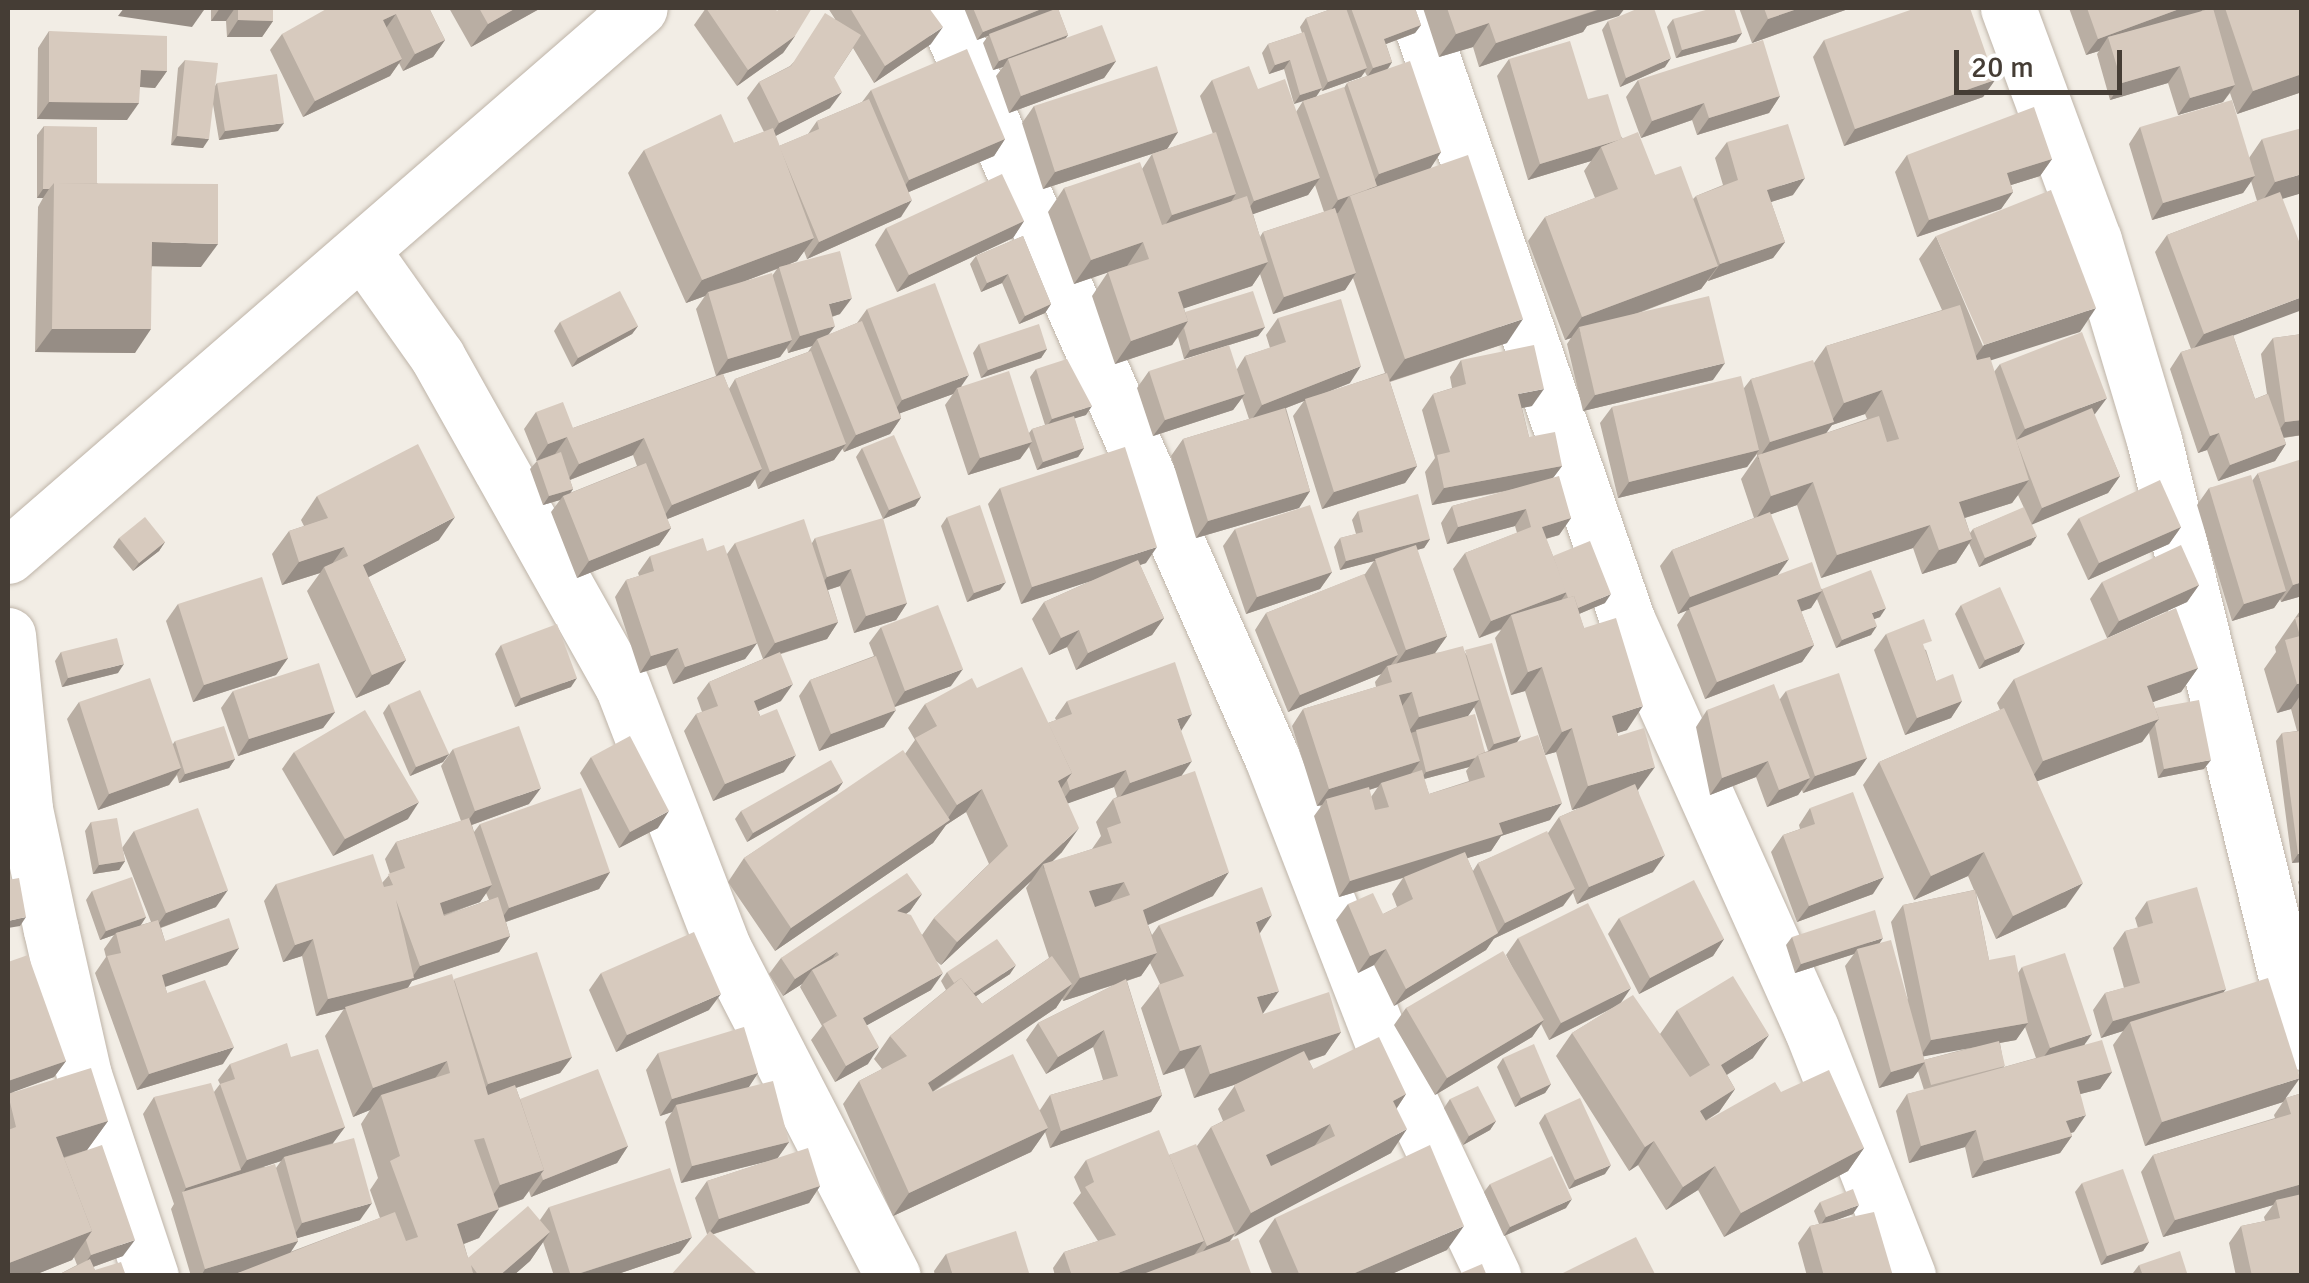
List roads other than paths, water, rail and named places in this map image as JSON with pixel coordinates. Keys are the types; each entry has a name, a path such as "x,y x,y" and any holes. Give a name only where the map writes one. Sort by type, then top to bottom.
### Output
{"street":[{"path":"8,556 640,8"},
{"path":"942,8 1272,758 1382,1044 1492,1276"},
{"path":"1415,8 1627,619 1811,1028 1908,1276"},
{"path":"2008,8 2094,240 2154,440 2302,1042"},
{"path":"362,250 437,356 622,685 722,947 893,1276"},
{"path":"8,636 25,809 51,930 84,1075 151,1276"}]}
